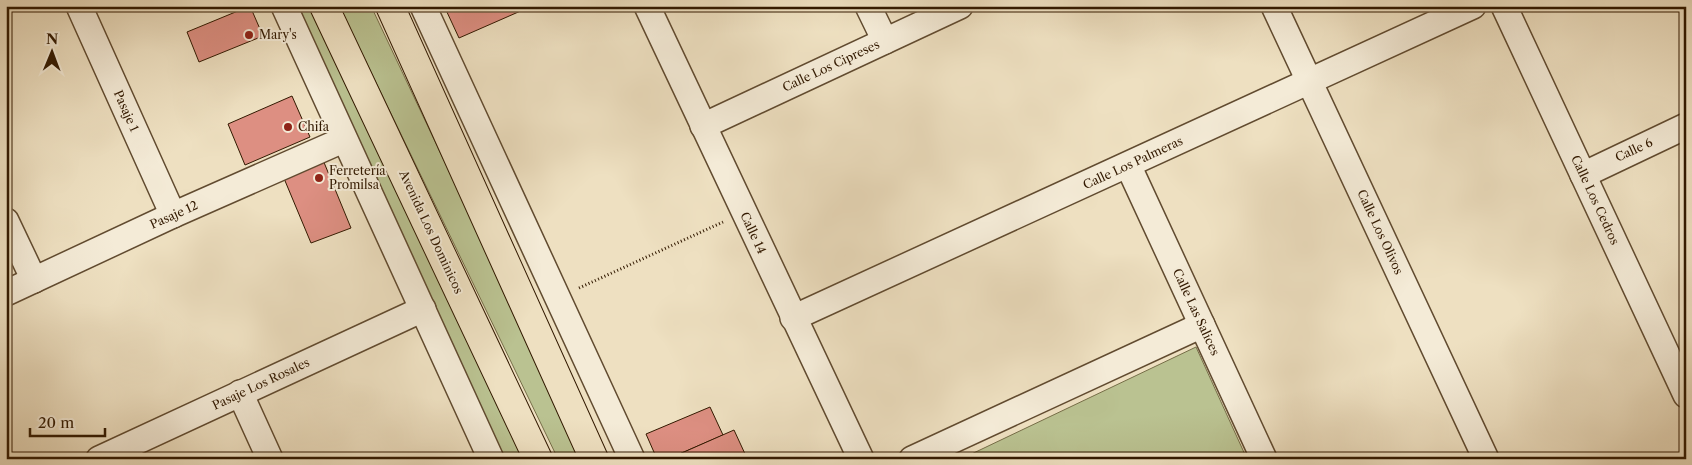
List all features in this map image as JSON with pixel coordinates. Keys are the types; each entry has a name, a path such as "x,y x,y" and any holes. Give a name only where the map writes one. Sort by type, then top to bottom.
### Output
{"main road":[{"name":"Avenida Los Dominicos","path":"324,6 538,459"},
{"path":"390,6 594,459"}],"street":[{"name":"Pasaje 1","path":"79,6 173,215"},
{"path":"284,6 343,140 491,459"},
{"path":"423,6 632,459"},
{"name":"Calle 14","path":"647,6 743,213 861,459"},
{"path":"868,6 885,41"},
{"name":"Calle Los Cipreses","path":"703,126 960,6"},
{"name":"Calle Los Olivos","path":"1274,6 1486,459"},
{"name":"Calle Los Palmeras","path":"793,318 1128,165 1308,80 1473,6"},
{"name":"Calle Los Cedros","path":"1504,6 1583,174 1677,350 1686,395"},
{"name":"Calle 6","path":"1583,174 1686,126"},
{"name":"Pasaje 12","path":"6,293 173,215 343,140"},
{"name":"Calle Las Salices","path":"1128,165 1264,459"},
{"path":"6,221 34,280"},
{"name":"Pasaje Los Rosales","path":"99,459 422,309"},
{"path":"912,459 1202,325"},
{"path":"240,393 270,459"}],"path":[{"path":"558,297 743,213"}],"green space":[{"path":"296,6 311,6 322,23 523,459 503,459"},
{"path":"339,6 371,6 585,459 558,459"},
{"path":"1196,347 1247,459 961,459"}],"building":[{"path":"250,6 263,36 199,62 187,32"},
{"path":"455,6 532,6 459,38 446,10"},
{"path":"292,96 310,137 245,165 228,124"},
{"path":"323,160 351,228 311,243 283,176"},
{"path":"710,407 723,435 668,459 657,459 646,434"},
{"path":"734,430 746,456 740,459 668,459"}],"place":[{"name":"Mary's","path":"249,35"},
{"name":"Chifa","path":"288,127"},
{"name":"Ferretería Promilsa","path":"319,178"}]}
